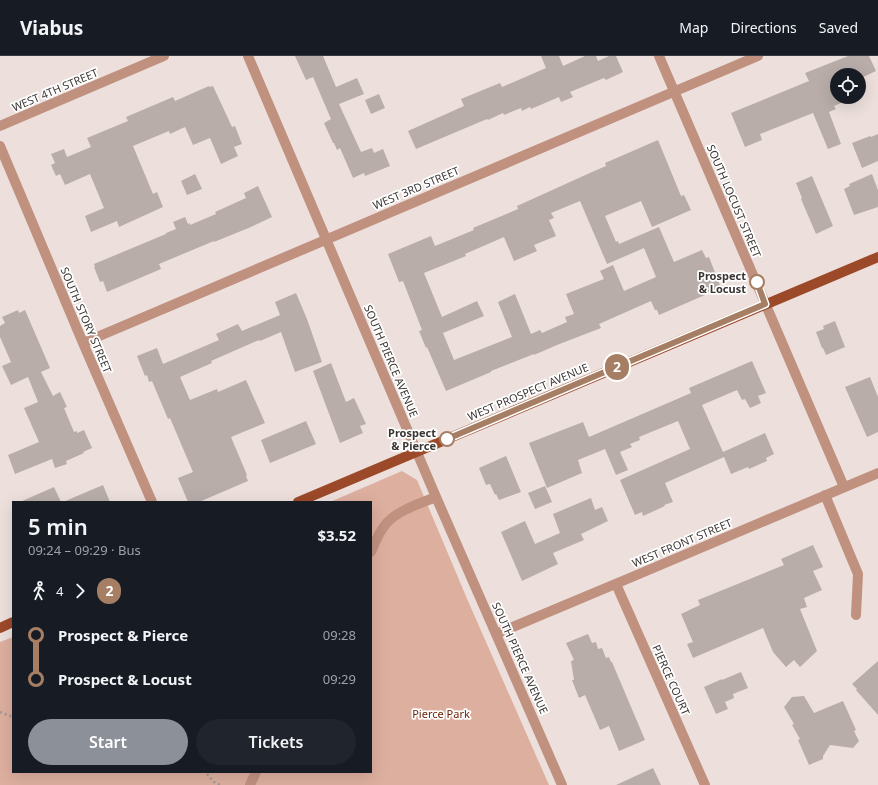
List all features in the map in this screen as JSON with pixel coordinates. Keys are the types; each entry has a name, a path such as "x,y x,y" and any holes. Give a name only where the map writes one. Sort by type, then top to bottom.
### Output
{"main road":[{"name":"WEST PROSPECT AVENUE","path":"300,501 878,257"},
{"path":"0,628 12,622"}],"street":[{"name":"WEST 4TH STREET","path":"0,126 164,56"},
{"name":"SOUTH PIERCE AVENUE","path":"248,56 436,497 562,785"},
{"name":"SOUTH LOCUST STREET","path":"659,56 844,487"},
{"name":"WEST 3RD STREET","path":"83,343 758,56"},
{"name":"SOUTH STORY STREET","path":"0,146 152,501"},
{"name":"WEST FRONT STREET","path":"496,634 878,473"},
{"path":"825,495 858,574 856,615"},
{"path":"372,550 380,533 387,523 395,516 436,497"},
{"name":"PIERCE COURT","path":"616,584 705,785"},
{"path":"250,785 256,773"}],"path":[{"path":"0,712 12,716"},
{"path":"207,774 214,782 220,785"}],"green space":[{"name":"Pierce Park","path":"402,471 417,480 468,601 549,785 0,785 0,642 12,637 12,773 372,773 372,501 332,501"}],"building":[{"path":"295,56 323,56 336,87 357,78 364,94 339,104 361,152 372,148 374,153 383,149 390,166 365,176 364,173 353,178 340,148 337,150 324,123 331,119 313,77 306,80"},
{"path":"541,56 559,56 563,66 585,56 596,56 598,61 609,56 616,56 623,72 606,80 604,78 570,92 573,97 561,102 559,97 531,109 530,107 522,111 521,108 504,115 503,113 416,149 408,131 464,106 461,99 500,83 502,87 546,68"},
{"path":"848,56 869,56 876,71 866,76 866,68 830,68 830,104 839,104 834,106 836,109 829,112 841,144 828,149 813,113 760,134 762,140 745,147 731,113 809,81 805,73"},
{"path":"209,86 213,86 232,127 235,126 242,144 234,147 238,156 221,164 210,138 193,145 185,127 170,134 169,131 133,146 153,194 157,192 163,207 119,227 117,221 91,232 85,216 104,208 90,174 65,185 60,174 56,176 51,165 55,163 51,154 64,149 67,157 91,147 87,138 128,121 126,117 173,97 175,101"},
{"path":"379,94 385,108 371,114 365,100"},
{"path":"878,134 878,161 862,168 852,143"},
{"path":"658,140 681,196 684,195 691,210 652,227 641,201 605,216 616,242 618,241 619,244 659,227 674,262 702,250 706,258 709,257 721,288 659,315 651,301 599,324 601,328 491,371 446,391 419,331 422,330 403,281 399,282 388,254 431,236 435,246 474,230 473,228 518,209 517,206 606,166 605,163","holes":["580,201 607,264 644,248 656,277 624,291 613,265 600,271 604,279 566,294 574,314 565,317 567,322 542,333 540,330 531,334 515,294 498,302 512,337 454,360 443,333 484,316 477,301 442,317 424,273 466,256 465,254 504,237 514,261 537,251 534,245 556,236 549,220 554,218 551,213"]},
{"path":"195,174 202,189 187,195 181,181"},
{"path":"872,174 878,190 878,207 854,215 844,189 850,186 849,184"},
{"path":"812,176 833,226 816,234 796,183"},
{"path":"258,186 272,217 159,264 161,269 107,292 103,281 100,282 94,264 176,229 173,222 185,217 190,225 216,214 215,212 246,198 244,193"},
{"path":"296,293 322,362 295,372 281,332 211,361 212,363 180,377 190,400 217,389 218,392 246,380 265,423 231,437 247,475 248,481 201,501 188,501 178,478 193,472 170,418 168,419 152,381 149,382 147,375 145,376 137,356 157,348 163,364 219,340 216,334 238,324 242,331 280,315 275,302"},
{"path":"18,310 19,313 25,310 50,368 41,372 53,396 60,392 67,407 64,408 74,432 77,431 77,433 84,430 92,448 66,461 67,464 55,468 52,459 15,474 8,455 39,442 24,408 38,402 28,377 11,385 2,366 11,362 0,337 0,326 5,323 2,317"},
{"path":"835,321 845,347 826,355 816,332 824,329 823,326"},
{"path":"752,361 766,393 758,396 761,403 750,408 745,399 742,400 737,390 702,405 723,452 765,433 774,454 766,458 767,461 749,469 748,467 731,474 724,457 665,483 673,502 643,516 642,512 635,515 620,480 690,449 678,421 639,437 640,440 630,444 632,447 620,452 628,470 616,475 605,449 578,460 582,473 547,488 529,443 583,422 589,437 691,393 689,388"},
{"path":"331,363 346,402 354,398 366,424 360,426 363,433 340,443 313,371"},
{"path":"870,377 878,397 878,432 867,437 845,387"},
{"path":"306,421 316,444 270,463 261,440"},
{"path":"506,456 521,492 499,500 490,484 486,485 479,468"},
{"path":"103,485 110,501 65,501"},
{"path":"545,486 552,502 535,509 528,493"},
{"path":"54,487 61,501 22,501"},
{"path":"591,498 595,510 602,507 608,521 581,534 584,540 553,553 558,564 522,581 501,532 525,521 535,544 560,533 553,514"},
{"path":"813,545 823,567 813,571 822,590 804,598 807,607 800,609 817,651 800,667 794,660 786,667 773,652 763,628 693,658 687,644 693,642 681,614 700,605 698,600 784,565 781,559"},
{"path":"588,634 592,643 596,642 598,649 602,648 606,658 609,657 612,662 645,740 619,751 609,726 600,730 585,695 579,698 572,680 574,680 571,661 574,660 566,643"},
{"path":"878,661 878,715 852,684"},
{"path":"741,672 748,688 733,694 734,698 725,702 728,709 716,714 704,687"},
{"path":"804,696 814,713 843,701 856,730 854,731 859,741 853,748 830,745 823,756 823,759 809,765 798,740 800,739 792,725 794,724 784,707 792,697"},
{"path":"653,768 661,785 616,785"}],"bus line":[{"name":"2","path":"447,439 765,304 757,282"}],"place":[{"name":"Prospect & Locust","path":"757,282"},
{"name":"Prospect & Pierce","path":"447,439"}]}
